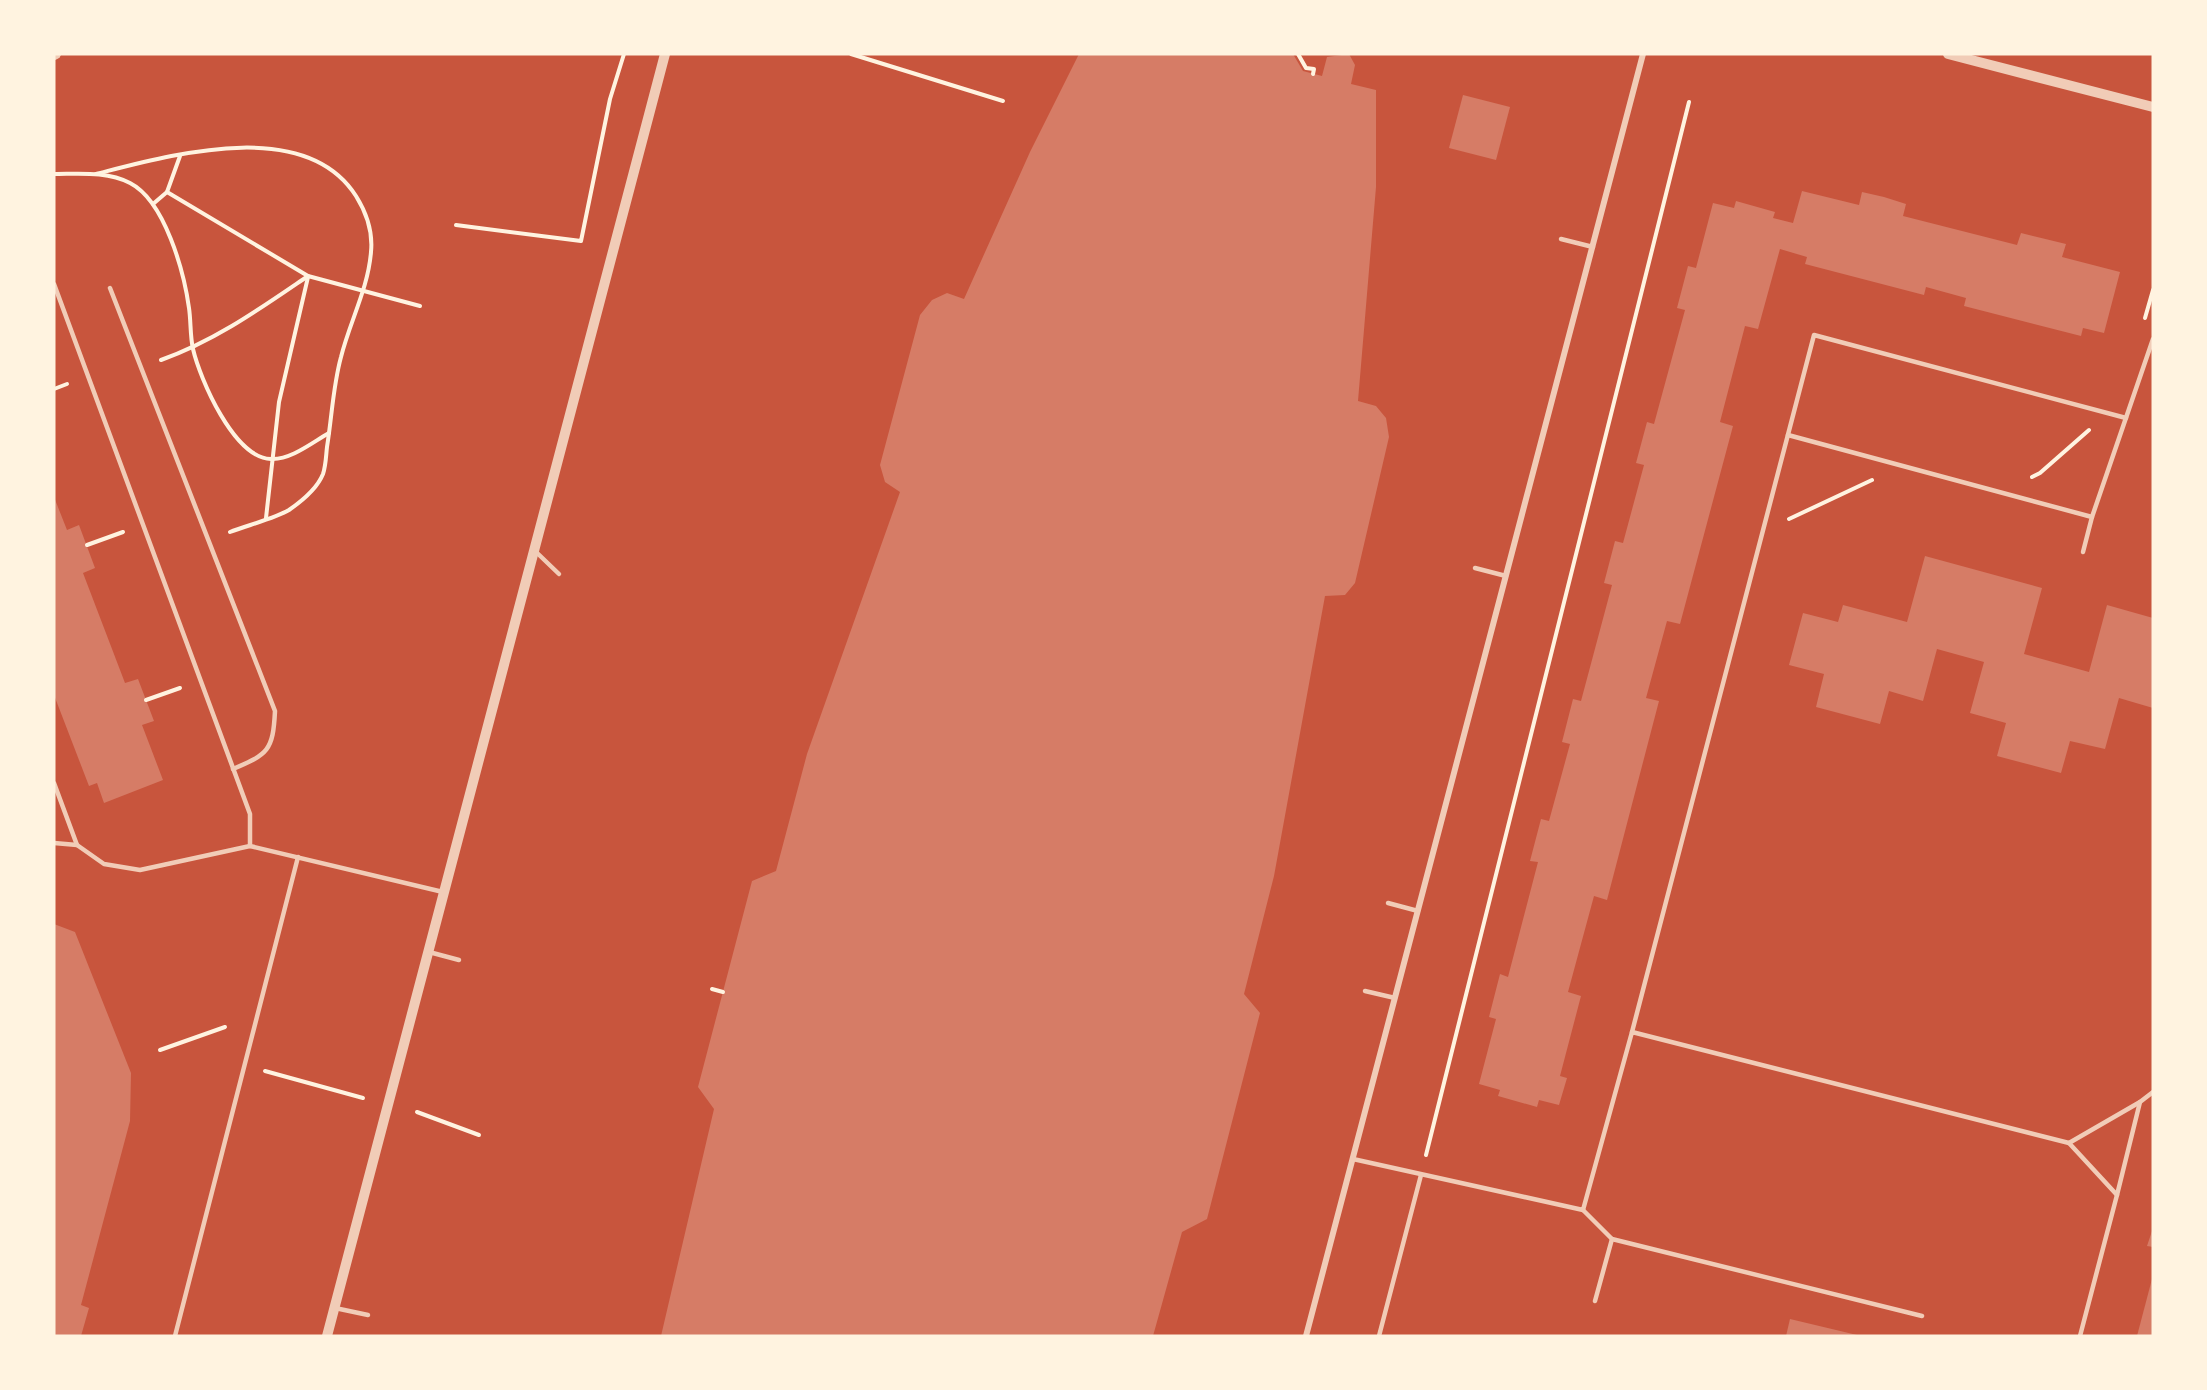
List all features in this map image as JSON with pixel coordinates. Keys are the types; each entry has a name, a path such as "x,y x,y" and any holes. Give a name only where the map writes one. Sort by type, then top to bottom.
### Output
{"street":[{"path":"327,1336 665,54"},
{"path":"1306,1336 1643,54"},
{"path":"1948,54 2153,107"}],"lane":[{"path":"1561,238 1593,247"},
{"path":"54,284 250,814 250,846"},
{"path":"110,288 275,711 274,735 263,756 233,769"},
{"path":"1583,1210 1632,1032 1814,335 2126,418"},
{"path":"2083,552 2092,517 2153,339"},
{"path":"1788,435 2092,517"},
{"path":"534,550 559,574"},
{"path":"1475,568 1506,576"},
{"path":"54,783 77,845"},
{"path":"54,843 77,845 104,864 140,870 250,846 444,892"},
{"path":"175,1336 298,857"},
{"path":"1388,903 1418,911"},
{"path":"429,952 459,960"},
{"path":"1365,991 1395,998"},
{"path":"1632,1032 2069,1143 2117,1195"},
{"path":"2069,1143 2140,1102 2153,1092"},
{"path":"2080,1336 2140,1102"},
{"path":"1353,1159 1583,1210 1612,1239 1922,1316"},
{"path":"1379,1336 1421,1175"},
{"path":"1595,1301 1612,1239"},
{"path":"335,1308 368,1314"}],"path":[{"path":"456,225 581,241 610,99 624,54"},
{"path":"851,54 1003,101"},
{"path":"1298,54 1306,68 1314,69 1313,74"},
{"path":"1421,1175 1689,102"},
{"path":"54,174 96,174 180,155 242,147 287,150 321,164 339,177 348,184 366,211 372,250 363,292 341,355 333,391 322,474 309,495 287,511 266,518 279,402 308,276"},
{"path":"153,204 167,192 180,155"},
{"path":"96,174 131,184 153,204 168,235 182,274 193,348 222,417 238,440 255,453 271,460 289,455 329,433"},
{"path":"167,192 308,276 420,306"},
{"path":"193,348 249,316 308,276"},
{"path":"2144,321 2153,291"},
{"path":"1997,491 2040,473 2108,413"},
{"path":"1762,532 1903,466"},
{"path":"87,545 111,537"},
{"path":"146,700 171,691"},
{"path":"712,989 723,992"},
{"path":"160,1050 225,1027"},
{"path":"244,1065 363,1098"},
{"path":"417,1112 479,1135"}],"building":[{"path":"1079,54 1293,54 1303,71 1322,76 1327,57 1349,54 1355,65 1351,84 1376,90 1376,187 1358,401 1376,406 1386,418 1389,437 1355,583 1345,595 1325,596 1274,876 1244,994 1260,1013 1207,1219 1182,1232 1153,1336 661,1336 714,1109 698,1087 752,881 776,871 807,754 900,492 885,482 880,465 920,315 932,300 947,293 964,299 1030,152"},
{"path":"1463,95 1510,107 1496,160 1449,148"},
{"path":"1802,191 1859,205 1862,192 1906,204 1903,216 2017,245 2021,233 2066,244 2062,257 2120,272 2104,333 2083,328 2081,336 1964,306 1966,298 1926,287 1924,295 1805,264 1807,257 1780,249 1758,329 1745,326 1720,422 1733,426 1680,624 1667,621 1646,698 1659,701 1607,900 1594,896 1568,992 1581,996 1560,1076 1567,1078 1559,1105 1539,1100 1537,1107 1498,1096 1500,1090 1479,1084 1496,1019 1489,1017 1500,974 1508,977 1538,862 1530,861 1541,819 1549,821 1570,744 1562,742 1573,699 1581,701 1612,585 1604,583 1615,541 1623,543 1644,465 1636,463 1647,422 1654,424 1685,310 1677,308 1688,266 1696,268 1713,203 1734,208 1736,201 1775,212 1773,218 1793,223"},
{"path":"54,497 67,530 79,525 95,568 83,573 125,683 138,679 154,721 142,725 163,780 104,803 97,783 89,786 54,695"},
{"path":"1925,556 2042,588 2024,654 2089,672 2107,605 2153,618 2153,708 2119,698 2105,749 2070,741 2061,773 1997,756 2006,723 1970,713 1984,662 1937,649 1923,701 1889,691 1880,724 1816,707 1824,674 1789,665 1803,613 1838,622 1843,605 1907,622"},
{"path":"54,924 75,932 131,1073 130,1121 81,1305 89,1308 81,1336 54,1336"},
{"path":"2153,1228 2153,1247 2147,1246"},
{"path":"2152,1279 2153,1336 2137,1336"},
{"path":"1790,1319 1857,1335 1786,1336"}]}
